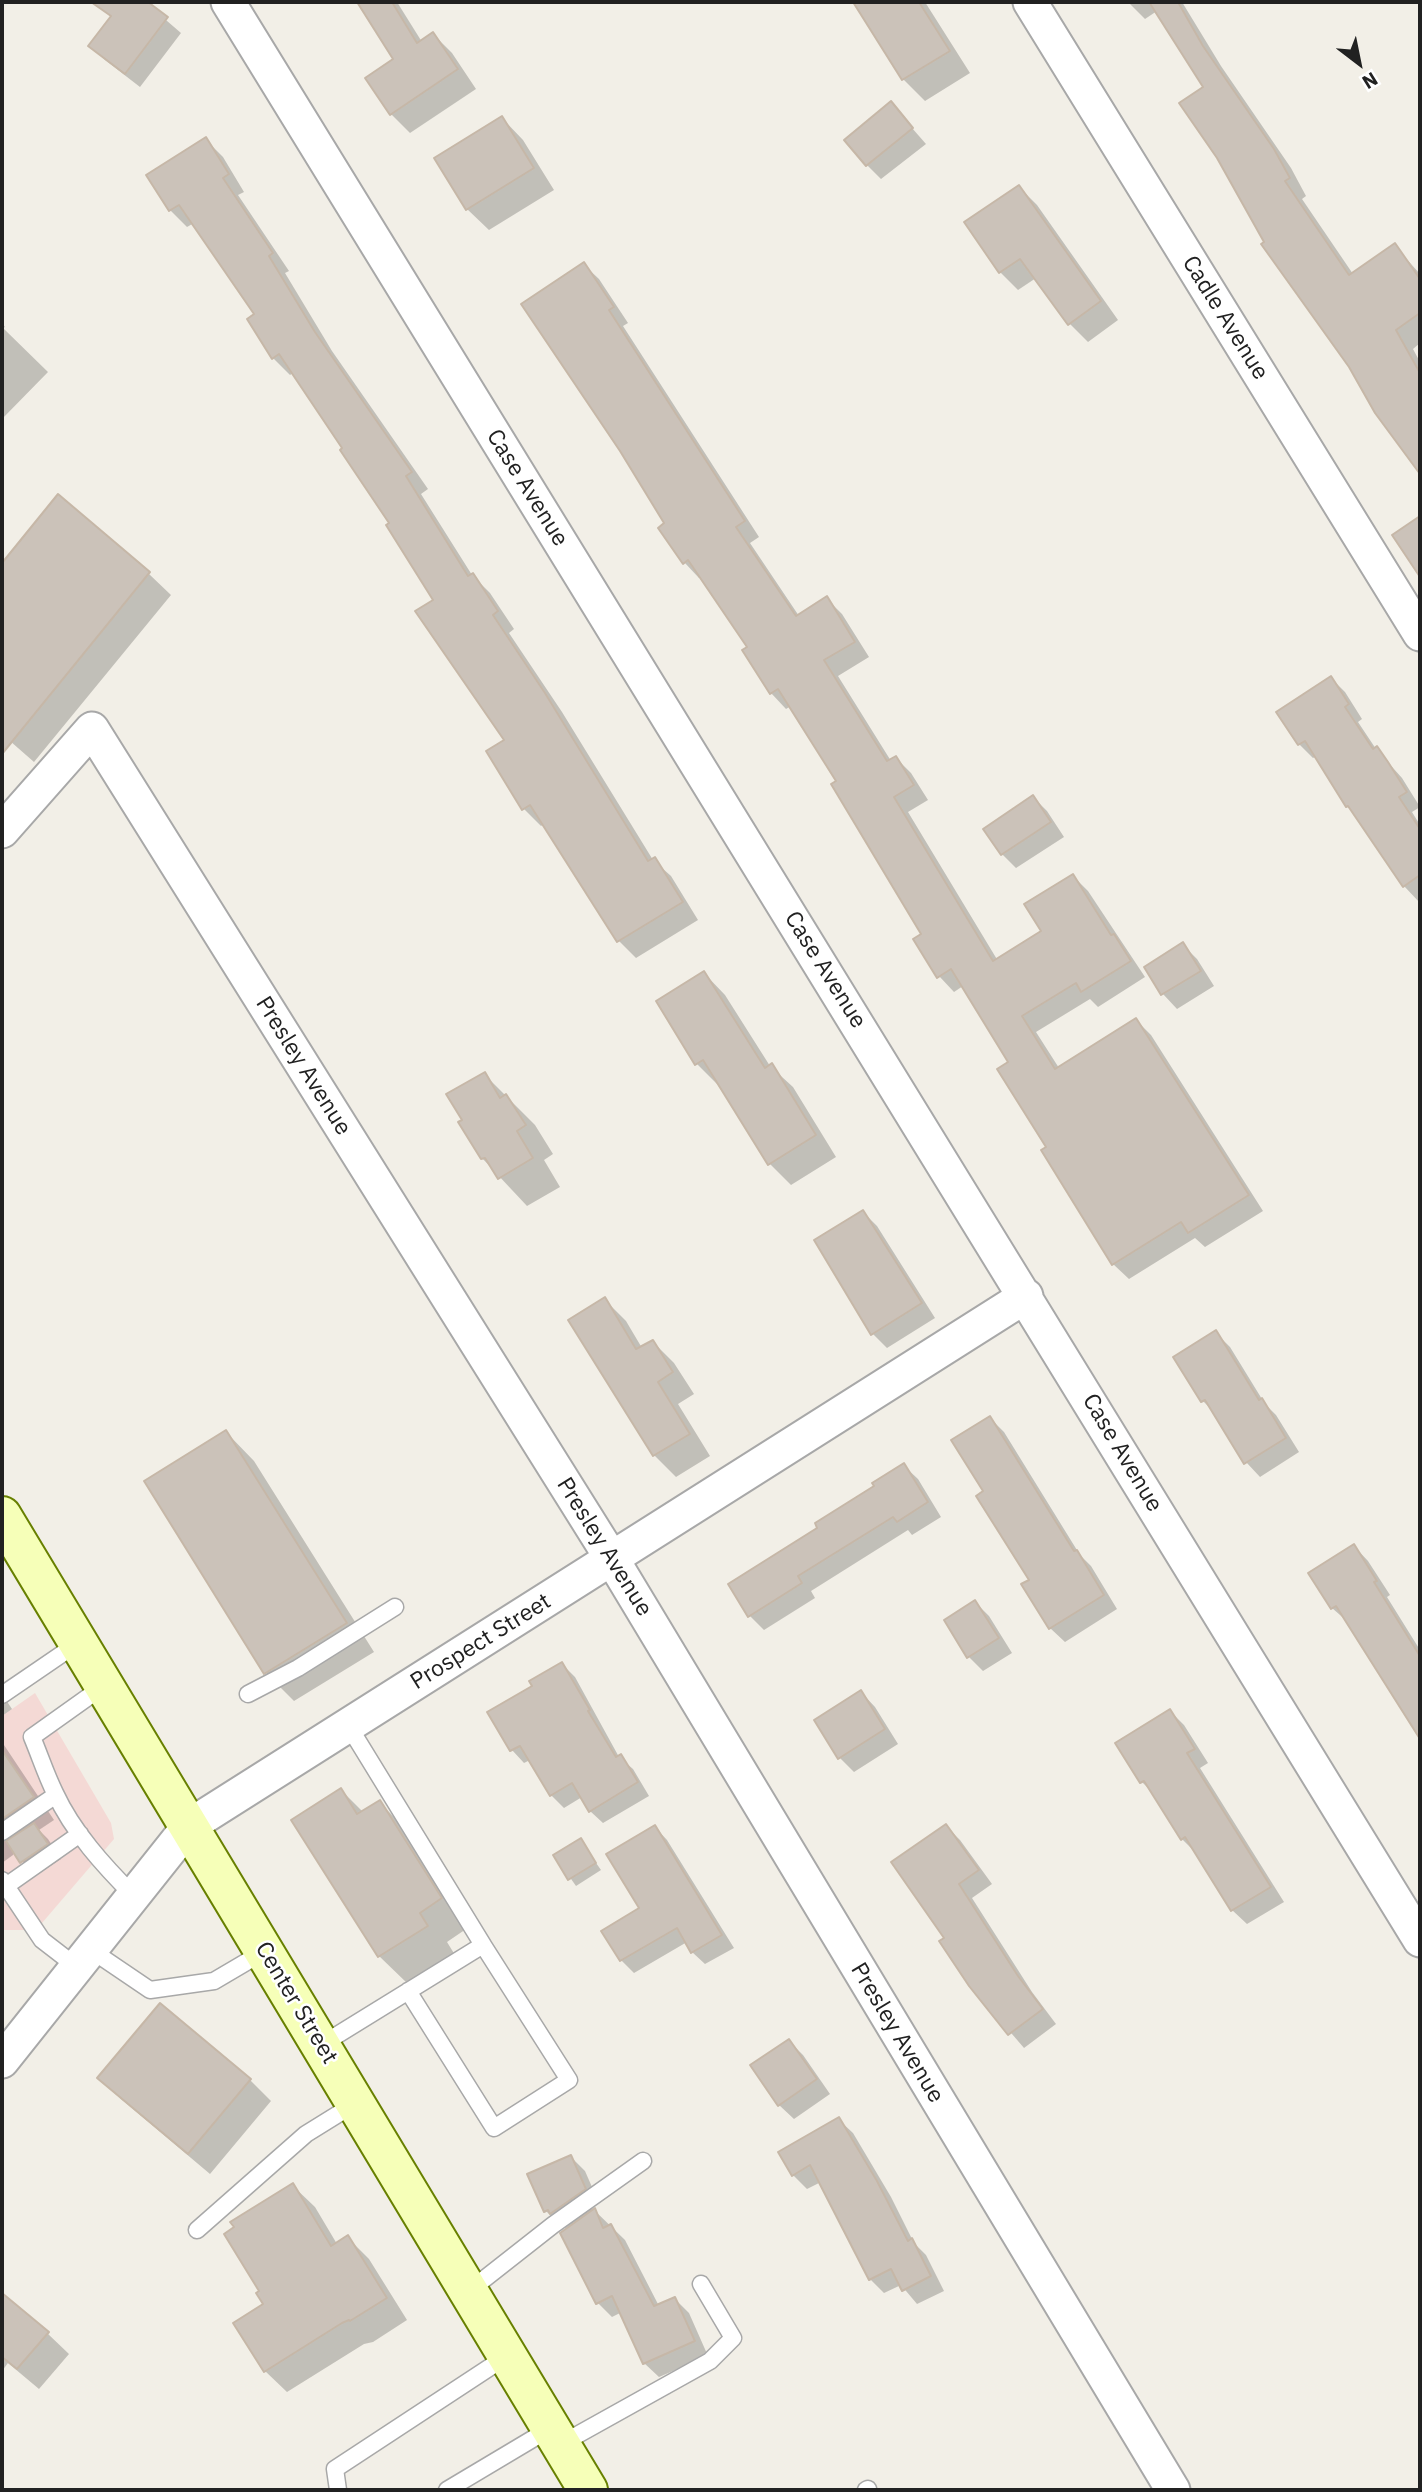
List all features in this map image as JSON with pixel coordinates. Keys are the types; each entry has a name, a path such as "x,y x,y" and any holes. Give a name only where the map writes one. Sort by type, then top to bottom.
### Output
{"main road":[{"name":"Center Street","path":"2,1516 556,2436 581,2488"}],"street":[{"name":"Case Avenue","path":"228,2 1420,1940"},
{"name":"Cadle Avenue","path":"1030,2 1420,634"},
{"name":"Presley Avenue","path":"2,831 92,729 612,1559 1173,2490"},
{"name":"Prospect Street","path":"2,2061 190,1826 1026,1296"}],"lane":[{"path":"248,1694 298,1668 395,1607"},
{"path":"2,1695 80,1642"},
{"path":"105,1685 32,1737 56,1795 80,1834 103,1866 134,1896"},
{"path":"348,1725 569,2080 494,2128 408,1991"},
{"path":"2,1832 56,1795"},
{"path":"80,1834 4,1883 42,1940 150,1990 214,1981 265,1951"},
{"path":"321,2045 483,1945"},
{"path":"197,2230 306,2134 356,2103"},
{"path":"469,2291 643,2161"},
{"path":"447,2490 710,2361 733,2338 701,2284"},
{"path":"336,2489 335,2469 508,2356"}],"shaded area":[{"path":"35,1693 111,1823 114,1839 36,1930 2,1930 2,1716"}],"building":[{"path":"91,2 148,2 168,17 125,74 88,46 111,16"},
{"path":"357,2 392,2 417,43 433,32 458,69 390,115 365,78 393,59"},
{"path":"853,2 919,2 950,51 902,80"},
{"path":"1149,2 1178,2 1203,46 1274,149 1290,178 1285,181 1349,275 1395,243 1420,279 1420,313 1396,330 1420,373 1420,474 1375,413 1349,367 1261,244 1264,242 1217,158 1179,103 1203,87"},
{"path":"891,101 913,128 866,166 844,140"},
{"path":"502,116 534,168 466,210 434,158"},
{"path":"206,137 229,174 223,178 273,253 269,256 315,332 412,472 406,476 468,576 473,573 498,611 493,615 545,693 648,861 655,857 683,902 617,942 530,805 522,810 486,751 504,740 415,611 433,600 386,525 389,523 279,354 272,359 247,319 254,314 179,205 169,211 146,175"},
{"path":"1019,185 1101,301 1068,325 1020,259 999,273 964,222"},
{"path":"584,262 614,307 609,310 745,521 736,527 796,616 827,596 855,642 824,660 887,761 896,756 914,785 894,797 993,961 1041,931 1024,904 1073,874 1111,935 1114,934 1131,961 1081,992 1076,983 1022,1016 1055,1069 1136,1018 1249,1195 1188,1233 1181,1222 1112,1265 1041,1150 1046,1147 997,1069 1008,1062 951,969 937,978 913,939 921,934 831,784 836,781 778,689 770,694 742,650 747,647 688,560 683,564 658,528 664,523 620,451 521,304"},
{"path":"58,494 150,572 2,754 2,563"},
{"path":"1420,516 1420,577 1392,535"},
{"path":"1331,676 1349,704 1345,707 1373,749 1377,746 1407,792 1399,797 1420,829 1420,875 1403,887 1348,806 1346,807 1305,741 1298,745 1276,712"},
{"path":"1033,795 1051,822 1001,855 983,829"},
{"path":"1183,942 1201,971 1161,995 1144,967"},
{"path":"704,971 765,1068 772,1063 816,1135 768,1165 703,1060 695,1065 656,1001"},
{"path":"485,1072 500,1098 506,1094 526,1125 517,1131 533,1158 498,1179 485,1158 481,1159 458,1122 462,1120 446,1094"},
{"path":"863,1210 922,1303 871,1335 814,1240"},
{"path":"605,1297 636,1349 653,1340 673,1372 658,1382 690,1434 653,1456 568,1320"},
{"path":"1216,1330 1286,1438 1244,1464 1205,1400 1201,1402 1173,1357"},
{"path":"990,1416 1104,1595 1049,1629 1021,1584 1029,1580 976,1496 983,1491 951,1440"},
{"path":"226,1430 347,1623 264,1674 144,1481"},
{"path":"904,1463 928,1502 897,1522 893,1517 798,1576 802,1583 748,1617 728,1584 817,1528 815,1523 874,1486 872,1483"},
{"path":"1354,1544 1420,1656 1420,1739 1336,1606 1331,1609 1308,1573"},
{"path":"975,1600 999,1638 967,1658 944,1620"},
{"path":"562,1662 616,1757 621,1754 638,1782 589,1812 572,1783 550,1796 520,1746 510,1751 487,1712 532,1686 529,1681"},
{"path":"861,1690 885,1729 838,1759 814,1720"},
{"path":"1170,1709 1195,1749 1187,1753 1271,1887 1231,1911 1185,1837 1181,1840 1144,1781 1140,1783 1115,1743"},
{"path":"2,1750 34,1797 2,1819"},
{"path":"341,1788 357,1814 380,1800 442,1898 420,1913 428,1926 378,1957 291,1820"},
{"path":"34,1823 48,1844 20,1863 6,1841"},
{"path":"946,1824 979,1870 959,1884 1018,1976 1043,2009 1008,2035 969,1986 939,1941 944,1938 891,1862"},
{"path":"655,1825 722,1935 691,1953 677,1928 620,1961 601,1931 639,1908 606,1854"},
{"path":"581,1838 596,1863 568,1880 553,1855"},
{"path":"160,2003 251,2079 188,2154 97,2078"},
{"path":"789,2039 817,2079 778,2106 750,2065"},
{"path":"839,2117 908,2241 912,2238 931,2276 902,2291 891,2269 869,2280 810,2165 792,2176 778,2152"},
{"path":"571,2155 586,2189 550,2214 548,2210 544,2212 527,2174"},
{"path":"293,2183 331,2246 348,2235 387,2298 264,2372 233,2323 263,2304 256,2293 259,2291 224,2234 234,2227 230,2222"},
{"path":"595,2208 603,2228 611,2224 654,2306 675,2297 695,2341 643,2364 612,2296 596,2304 560,2233"},
{"path":"2,2293 49,2332 17,2369 2,2357"}]}
